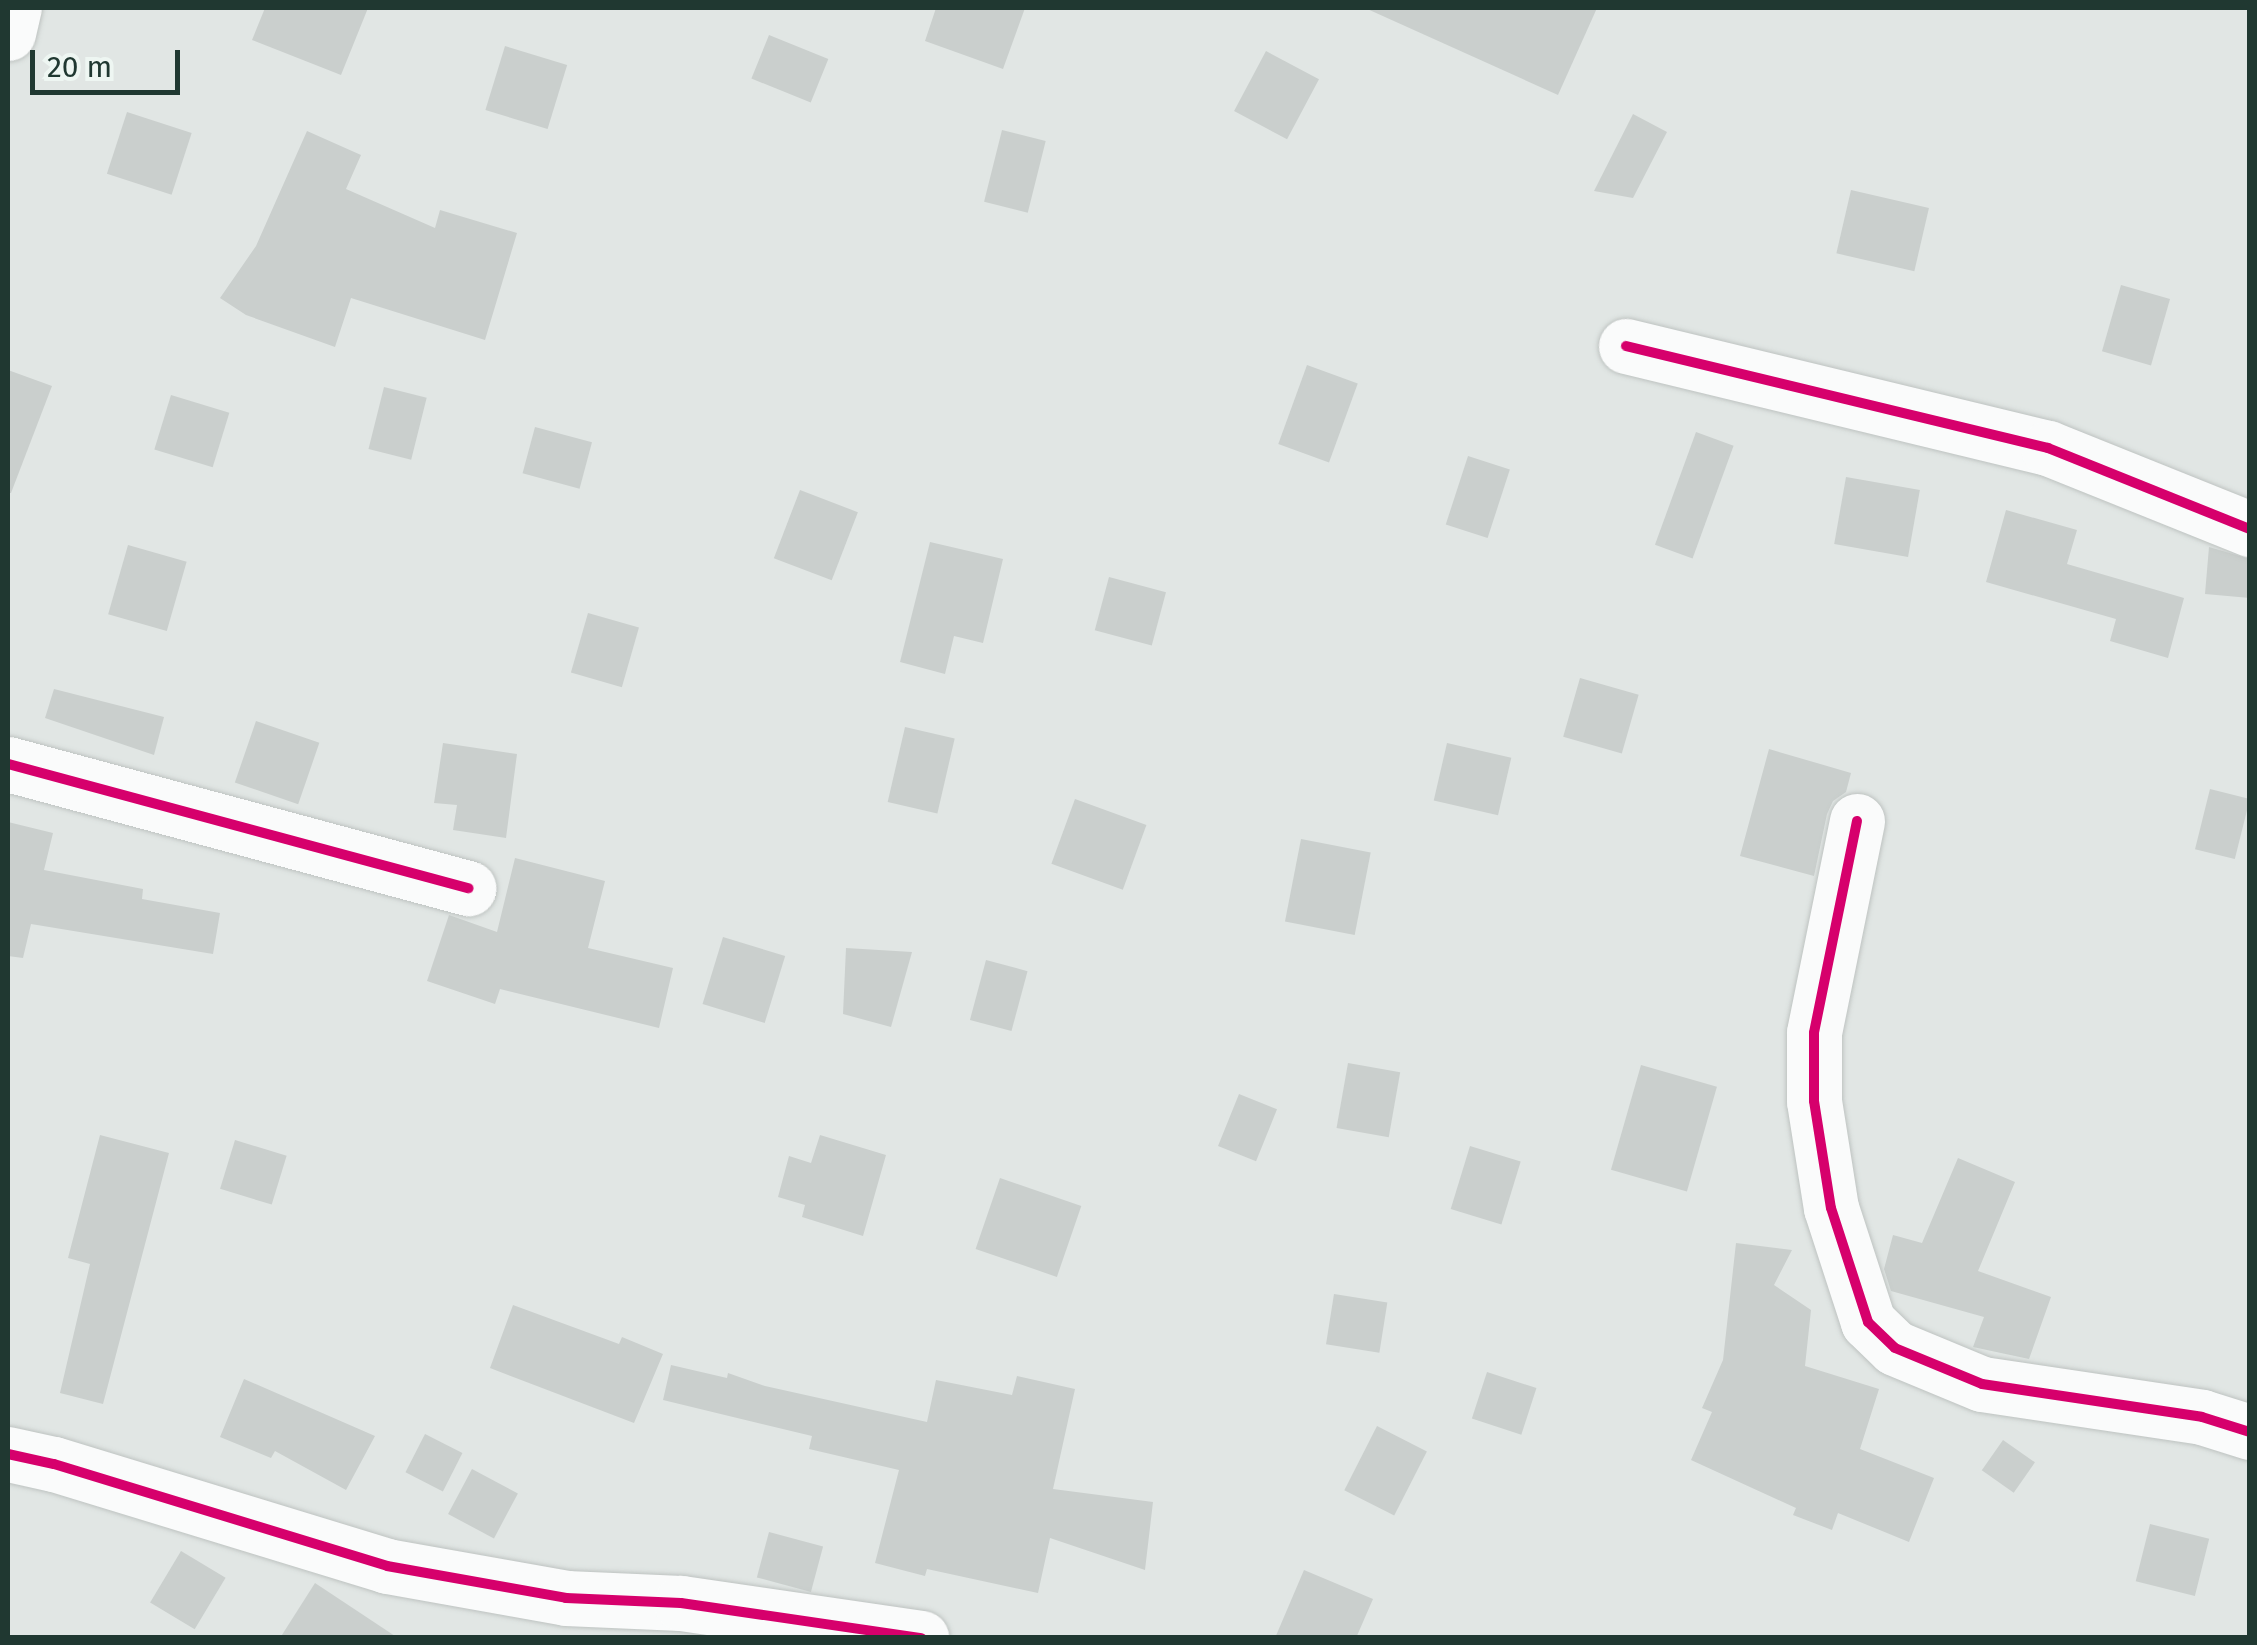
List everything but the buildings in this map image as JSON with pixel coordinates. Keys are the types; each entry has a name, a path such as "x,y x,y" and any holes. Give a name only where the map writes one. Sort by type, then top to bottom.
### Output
{"street":[{"path":"8,33 14,8"},
{"path":"1626,346 2048,448 2250,528"},
{"path":"8,764 469,888"},
{"path":"1857,821 1814,1034 1814,1101 1831,1208 1868,1322 1895,1348 1982,1384 2202,1418 2250,1432"},
{"path":"8,1454 54,1464 386,1566 566,1598 681,1603 921,1638"}],"cycle path":[{"path":"1626,346 2048,448 2250,529"},
{"path":"8,764 469,888"},
{"path":"1857,821 1814,1033 1814,1101 1831,1208 1868,1322 1895,1348 1982,1384 2202,1417 2250,1432"},
{"path":"8,1454 54,1464 387,1566 566,1598 681,1603 921,1638"}]}
